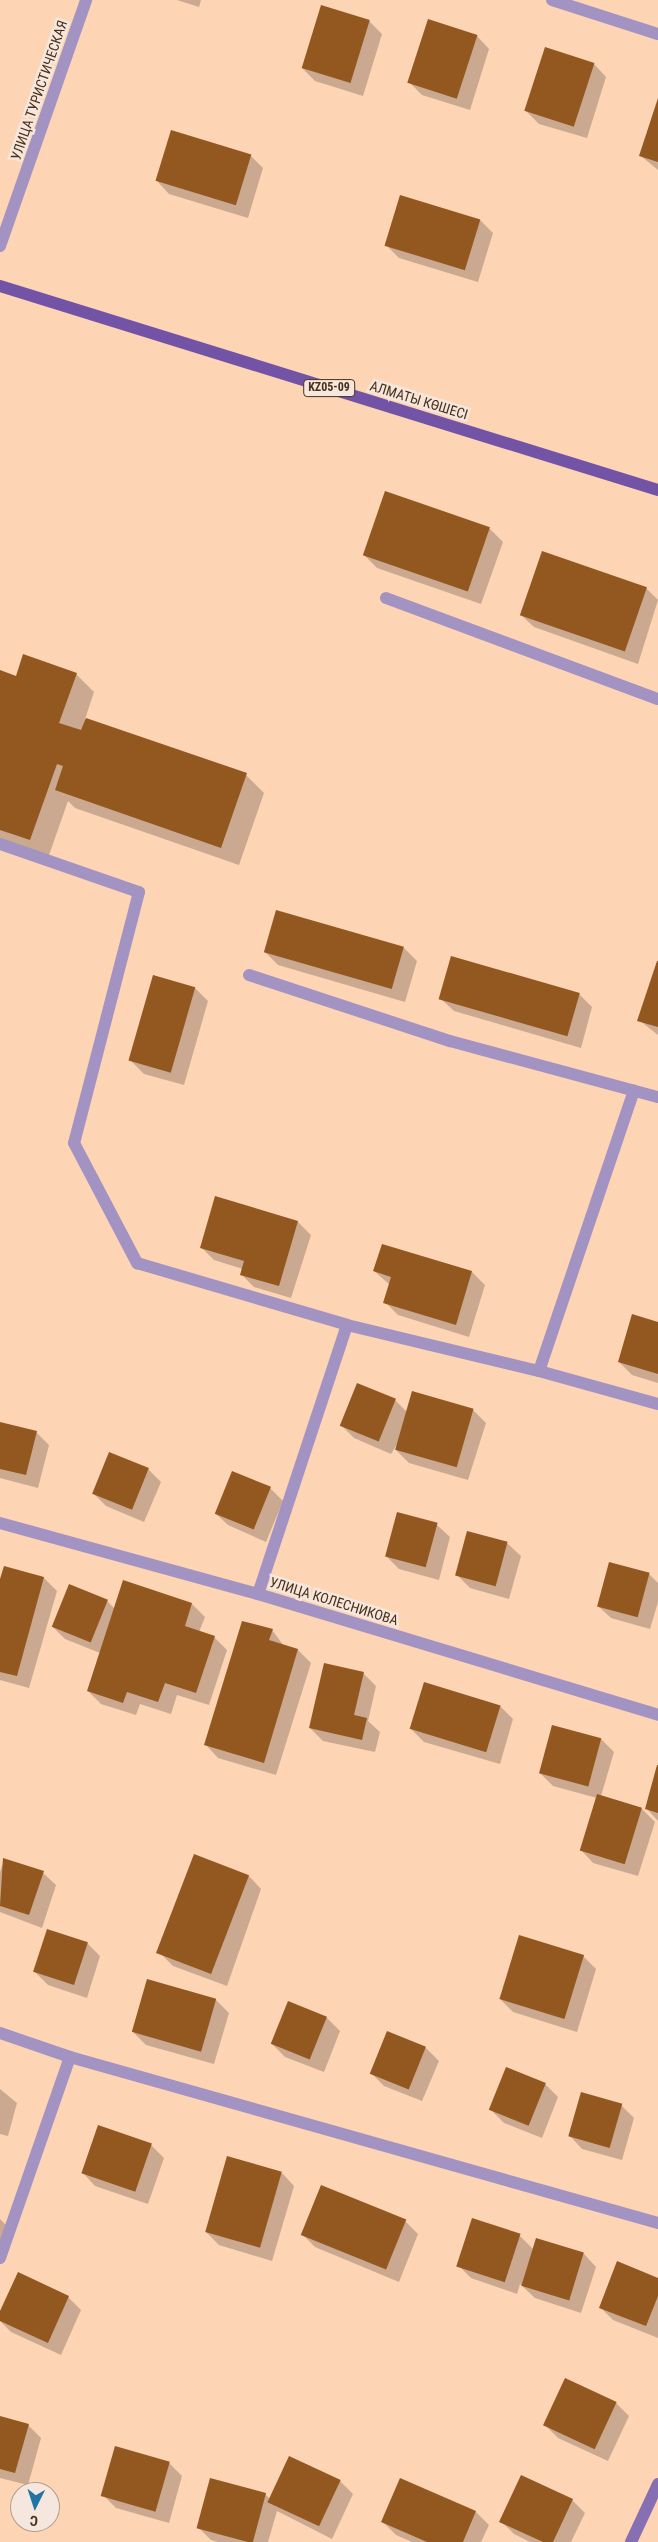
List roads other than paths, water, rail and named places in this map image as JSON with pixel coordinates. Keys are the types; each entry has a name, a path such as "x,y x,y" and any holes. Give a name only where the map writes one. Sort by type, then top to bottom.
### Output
{"main road":[{"name":"АЛМАТЫ КӨШЕСІ","path":"0,286 658,490"},
{"path":"631,2542 658,2484"}],"street":[{"name":"УЛИЦА ТУРИСТИЧЕСКАЯ","path":"0,246 86,0"},
{"path":"552,0 658,34"},
{"path":"386,598 658,699"},
{"path":"0,844 139,892 74,1143 137,1263 347,1325 539,1371 658,1404"},
{"path":"249,975 450,1041 658,1097"},
{"path":"539,1371 634,1091"},
{"path":"258,1594 347,1325"},
{"name":"УЛИЦА КОЛЕСНИКОВА","path":"0,1523 258,1594 658,1715"},
{"path":"0,2033 70,2057 658,2223"},
{"path":"0,2258 70,2057"}]}
